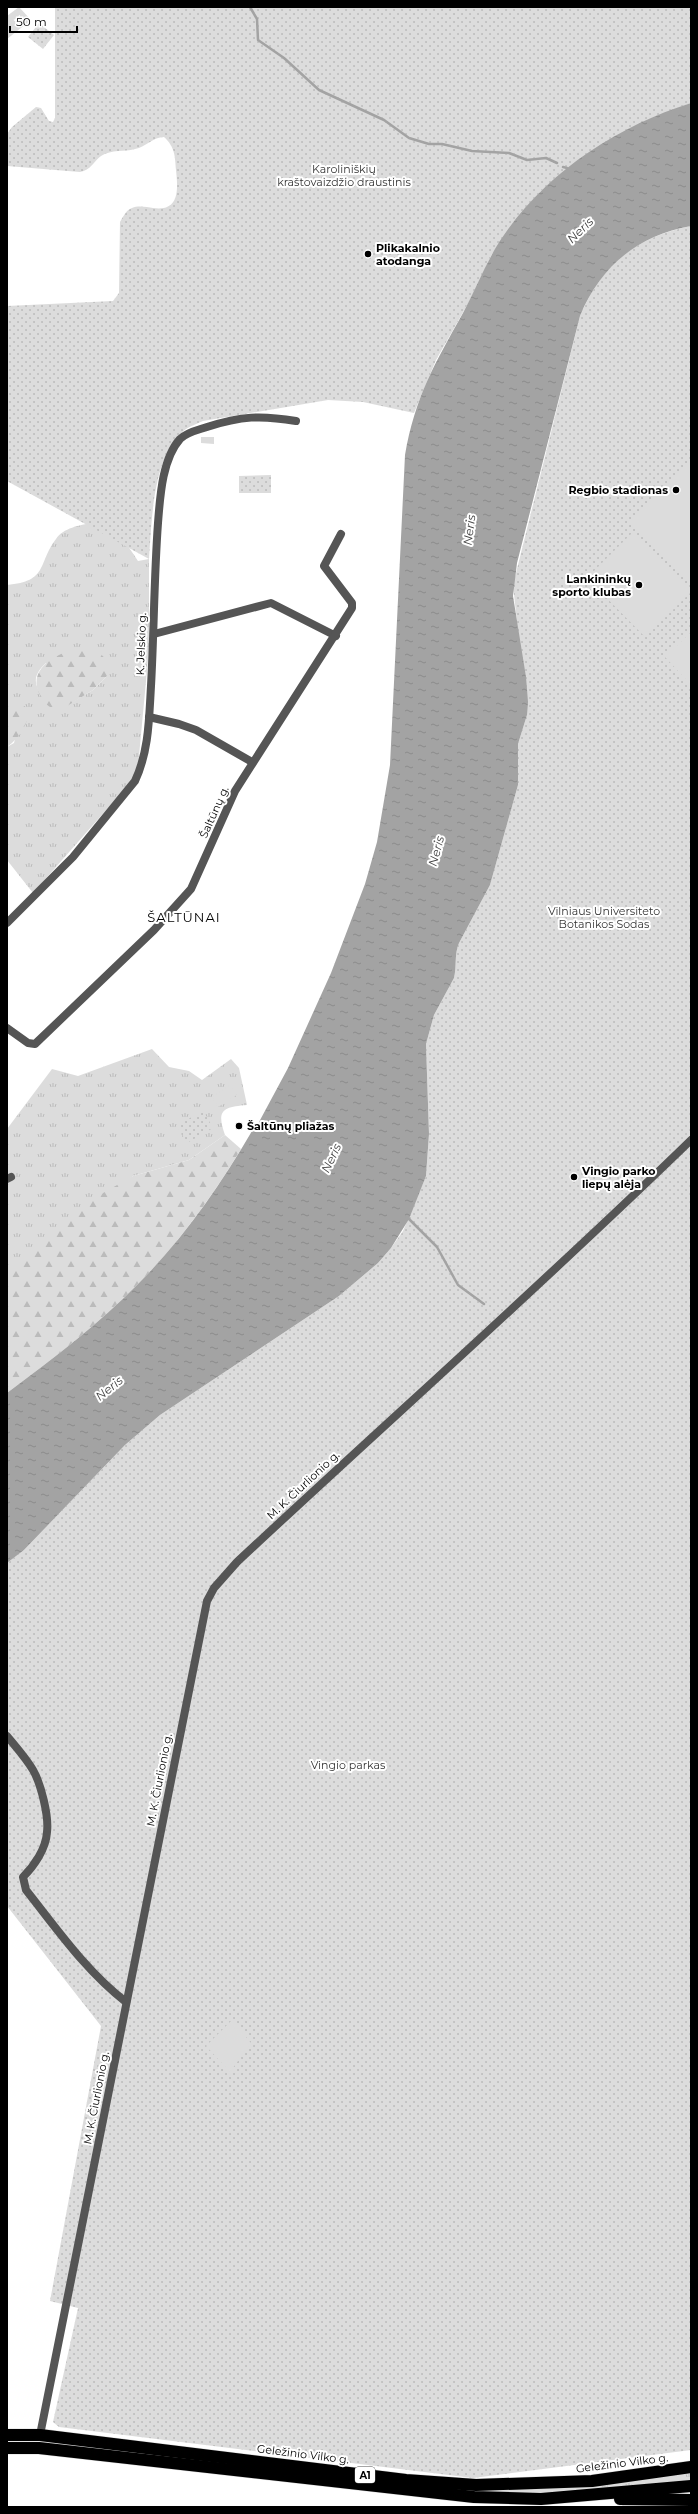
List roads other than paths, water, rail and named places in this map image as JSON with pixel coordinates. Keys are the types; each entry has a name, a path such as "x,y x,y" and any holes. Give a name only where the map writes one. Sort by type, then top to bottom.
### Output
{"highway":[{"name":"Geležinio Vilko g.","path":"7,2435 40,2431 391,2478 476,2486 592,2481 691,2467"},
{"name":"A1","path":"7,2448 39,2448 474,2497 541,2499 691,2486"},
{"path":"541,2499 691,2500"}],"street":[{"name":"K. Jelskio g.","path":"7,923 73,857 135,781 146,751 154,634 153,582 160,494 175,447 189,433 234,418 268,416 296,421"},
{"name":"Šaltūnų g.","path":"7,1028 32,1044 41,1040 187,896 198,877 234,791 336,636 353,606 324,566 340,534"},
{"path":"154,634 272,603 336,636"},
{"path":"149,717 179,724 196,730 252,762"},
{"name":"M. K. Čiurlionio g.","path":"40,2431 200,1625 207,1601 214,1588 249,1551 548,1276 691,1140"},
{"path":"7,1736 33,1770 44,1806 47,1832 35,1862 23,1877 26,1890 79,1957 107,1987 126,2002"}],"water":[{"name":"Neris","path":"691,103 691,226 672,230 654,237 623,256 610,268 588,298 580,316 517,563 513,596 526,677 528,702 527,715 518,744 518,785 490,885 459,943 454,978 434,1015 426,1044 429,1134 426,1176 409,1219 391,1248 378,1263 339,1296 160,1415 125,1445 24,1550 7,1563 7,1393 74,1341 123,1299 155,1267 214,1192 259,1122 288,1068 331,973 365,884 377,842 390,765 405,455 414,415 427,381 487,263 504,235 522,212 563,171 611,138 637,124"}],"waterway":[{"path":"250,7 257,19 258,40 284,58 319,90 384,120 409,138 429,144 442,144 472,151 509,153 527,160 546,158 557,163"},
{"path":"563,167 567,168"},
{"path":"407,1217 437,1247 458,1285 484,1304"}],"place":[{"name":"Plikakalnio atodanga","path":"368,254"},
{"name":"Regbio stadionas","path":"676,490"},
{"name":"Lankininkų sporto klubas","path":"639,585"},
{"name":"Šaltūnų pliažas","path":"239,1126"},
{"name":"Vingio parko liepų alėja","path":"574,1177"}],"district":[{"name":"ŠALTŪNAI","path":"184,917"}],"park label":[{"name":"Karoliniškių kraštovaizdžio draustinis","path":"344,175"},
{"name":"Vilniaus Universiteto Botanikos Sodas","path":"604,917"},
{"name":"Vingio parkas","path":"348,1765"}]}
